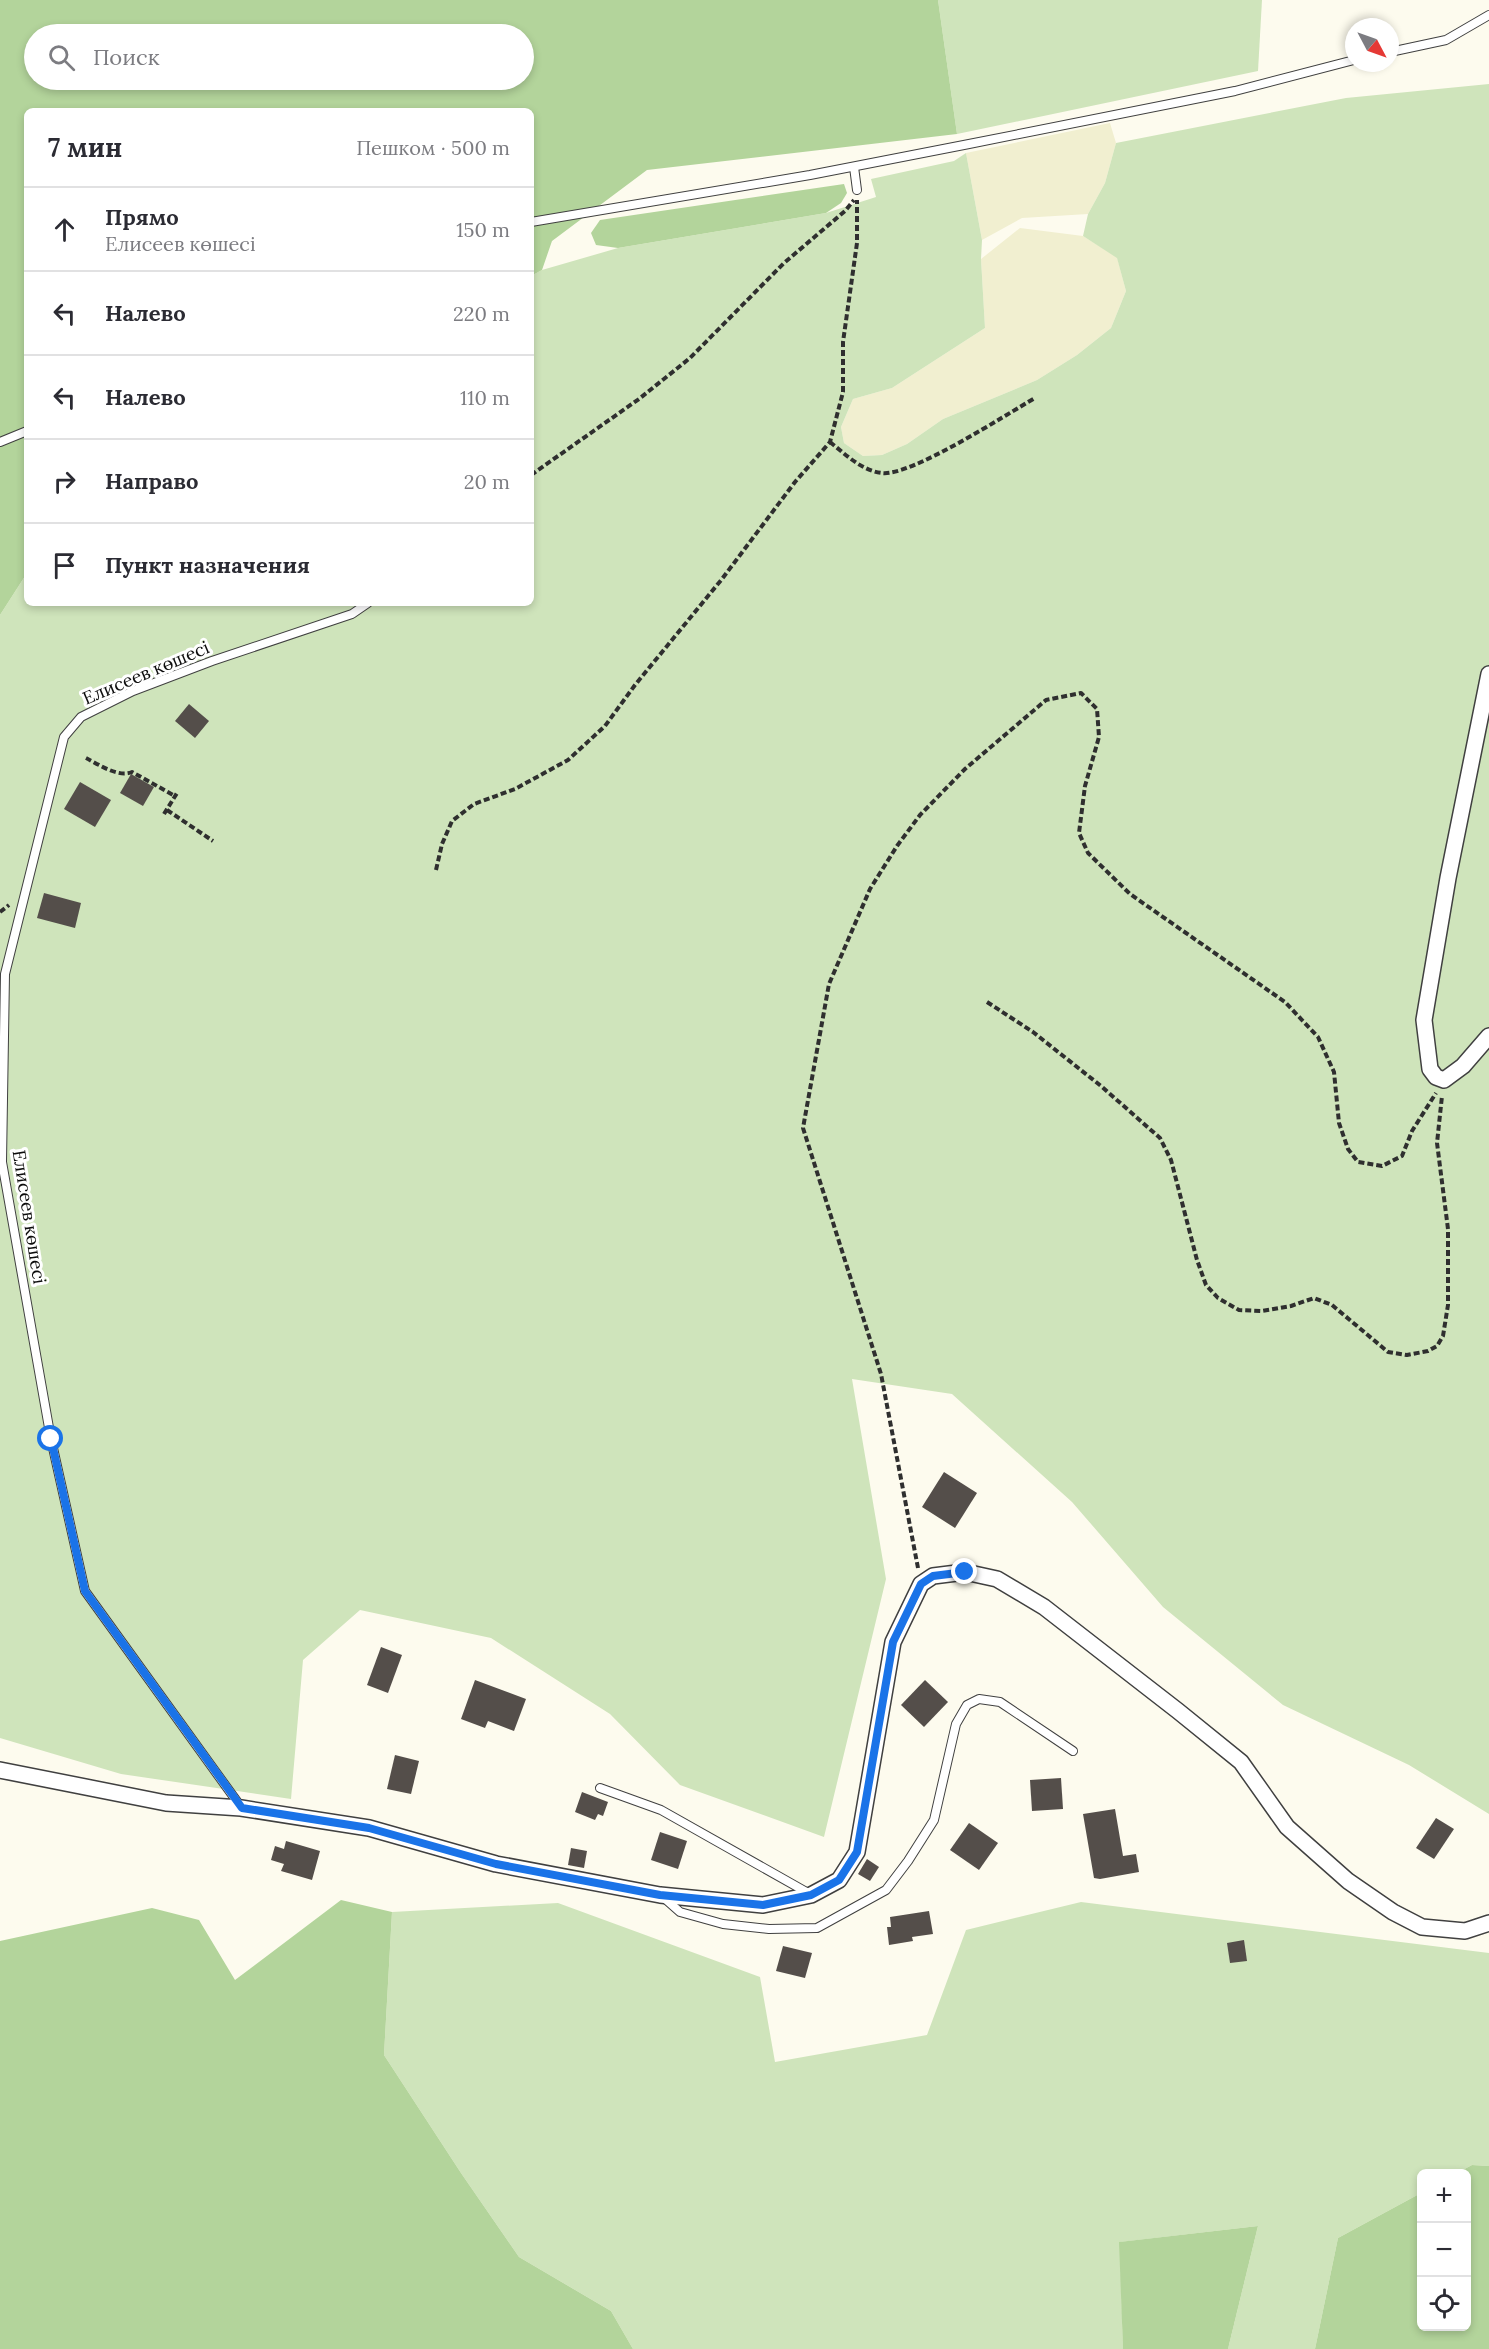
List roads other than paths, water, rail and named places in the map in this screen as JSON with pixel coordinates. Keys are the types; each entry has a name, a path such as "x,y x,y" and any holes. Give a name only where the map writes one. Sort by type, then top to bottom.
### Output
{"street":[{"path":"1489,674 1448,878 1424,1020 1430,1069 1436,1077 1444,1080 1463,1066 1489,1036"},
{"path":"0,1770 166,1803 242,1808 369,1828 496,1864 660,1895 763,1905 811,1895 839,1880 857,1852 893,1642 921,1584 933,1576 965,1572 997,1579 1044,1607 1241,1762 1287,1827 1348,1881 1392,1912 1422,1927 1465,1931 1489,1923"}],"lane":[{"path":"1399,50 1446,40 1489,15"},
{"path":"534,221 854,167 1235,91 1345,62"},
{"path":"854,167 857,190"},
{"path":"0,442 24,432"},
{"name":"Елисеев көшесі","path":"242,1808 85,1591 51,1439 2,1162 5,974 64,737 81,717 133,691 212,661 352,614 364,606"},
{"path":"660,1895 680,1912 723,1923 769,1929 817,1928 886,1890 908,1862 933,1820 956,1724 967,1705 979,1698 1000,1702 1073,1751"},
{"path":"600,1788 661,1810 811,1895"}]}
